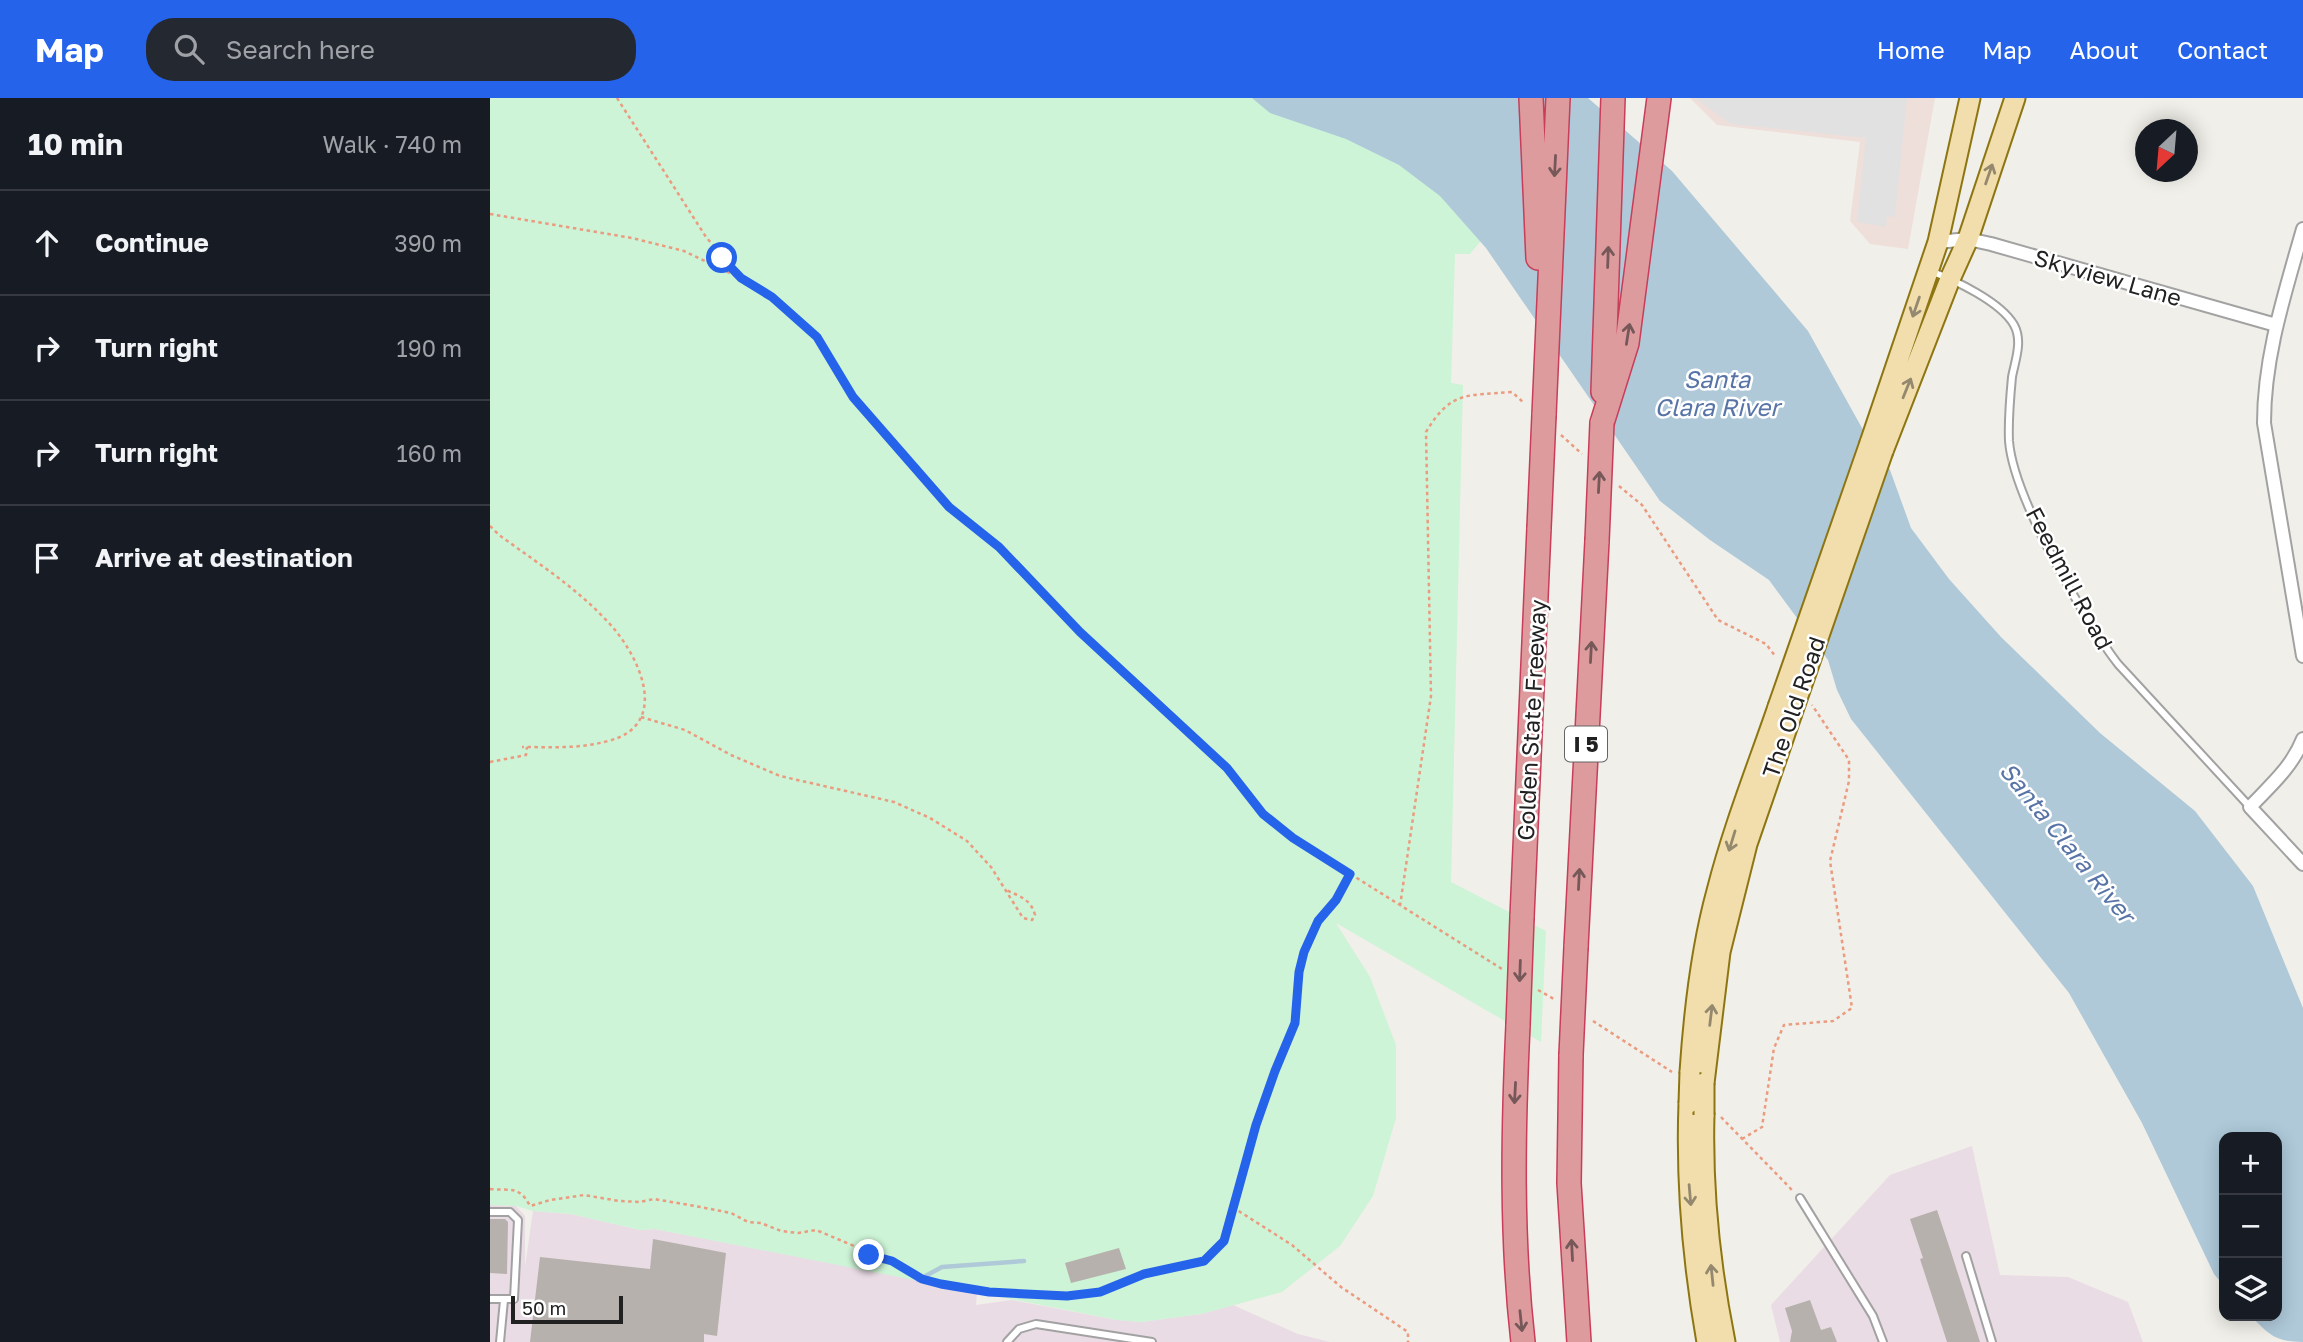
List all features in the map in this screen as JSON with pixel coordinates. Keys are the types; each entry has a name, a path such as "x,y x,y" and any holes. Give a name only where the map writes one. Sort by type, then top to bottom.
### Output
{"highway":[{"path":"1531,98 1538,412"},
{"name":"Golden State Freeway","path":"1523,1342 1515,1249 1513,1182 1539,528 1538,412 1558,98"},
{"name":"I 5","path":"1579,1342 1569,1183 1571,1055 1597,541 1613,98"},
{"name":"I 5","path":"1602,423 1627,343 1659,98"}],"main road":[{"name":"The Old Road","path":"1707,1342 1696,1272 1689,1185 1697,1077 1693,1027 1716,892 1733,836 1784,711 1876,447 1938,242 1970,98"},
{"name":"The Old Road","path":"1876,447 1968,239 2015,98"},
{"name":"The Old Road","path":"1696,1109 1713,1282 1725,1342"}],"street":[{"path":"2303,229 2276,325 2266,376 2264,423 2303,656"},
{"name":"Skyview Lane","path":"1938,242 1968,239 1991,244 2276,325"},
{"path":"2250,807 2286,771 2303,739"},
{"name":"Feedmill Road","path":"2250,807 2303,864"}],"lane":[{"name":"Feedmill Road","path":"1928,271 1966,285 2007,316 2014,325 2018,345 2011,387 2010,443 2015,469 2048,545 2090,624 2118,664 2250,807"},
{"path":"1800,1198 1873,1317 1883,1342"},
{"path":"490,1212 510,1212 518,1220 514,1299 490,1299"},
{"path":"1966,1256 1992,1342"},
{"path":"500,1342 504,1300"},
{"path":"1007,1342 1019,1329 1036,1324 1152,1342"}],"path":[{"path":"617,98 706,237 741,278"},
{"path":"490,214 632,238 684,251 741,278 772,297 817,337 853,397 949,507 999,547 1080,632 1227,768 1263,814 1293,838 1400,906 1431,696 1426,432 1439,411 1460,397 1512,392 1538,412"},
{"path":"1562,436 1582,453"},
{"path":"1612,479 1642,505 1718,620 1766,644 1783,666"},
{"path":"490,526 565,583 615,630 635,659 646,693 641,717 630,731 610,741 580,747 525,747 526,755 490,762"},
{"path":"1742,1139 1762,1127 1773,1048 1784,1025 1833,1021 1852,1008 1830,861 1849,781 1849,760 1808,699"},
{"path":"641,717 685,730 731,755 780,776 894,802 930,818 967,841 991,867 1023,918 1032,920 1035,915 1032,904 1006,890"},
{"path":"490,1189 517,1190 530,1206 584,1195 619,1201 640,1202 654,1199 731,1213 748,1222 761,1223 781,1231 798,1233 816,1230 873,1257 892,1261 922,1279 978,1290 1050,1296 1091,1294 1144,1274 1204,1261 1224,1241 1256,1125 1295,1023 1299,972 1304,952 1318,921 1336,900 1350,874"},
{"path":"1234,1208 1292,1245 1341,1287 1408,1332 1408,1342"}],"shaded area":[{"path":"1690,98 1935,98 1908,249 1870,244 1850,221 1860,142 1717,125"},
{"path":"1695,98 1907,98 1895,217 1887,216 1886,227 1857,222 1866,138 1731,124"},
{"path":"1972,1146 2000,1275 2068,1277 2128,1302 2143,1342 1780,1342 1771,1305 1890,1175"},
{"path":"490,1205 516,1206 525,1216 525,1267 533,1211 571,1214 640,1230 655,1229 977,1293 976,1305 1012,1300 1141,1322 1201,1314 1233,1305 1298,1334 1330,1342 490,1342"}],"green space":[{"path":"490,98 1496,98 1493,226 1470,254 1455,254 1451,383 1463,385 1451,882 1546,931 1541,1042 1336,923 1370,977 1396,1045 1396,1118 1373,1196 1340,1246 1282,1292 1201,1314 1141,1322 1117,1320 655,1229 640,1230 571,1214 490,1205"}],"water":[{"name":"Santa Clara River","path":"1252,98 1588,98 1672,171 1808,331 1862,428 1890,470 1911,528 1949,579 2001,637 2100,733 2195,811 2253,886 2303,1008 2303,1342 2286,1341 2274,1336 2256,1321 2282,1321 2282,1132 2219,1132 2219,1280 2142,1123 2069,993 1851,719 1837,690 1828,660 1769,580 1710,540 1660,501 1486,248 1440,196 1399,165 1346,139 1270,113"}],"building":[{"path":"1937,1210 1980,1342 1947,1342 1910,1219"},
{"path":"490,1219 505,1219 508,1222 507,1274 490,1273"},
{"path":"653,1239 726,1253 717,1336 704,1334 704,1342 530,1342 540,1257 650,1269"},
{"path":"1119,1248 1126,1269 1071,1283 1065,1263"},
{"path":"1810,1300 1821,1330 1831,1327 1837,1342 1790,1342 1792,1331 1785,1308"}],"waterway":[{"path":"918,1280 942,1267 1024,1261"}],"route":[{"path":"722,258 741,278 772,297 817,337 853,397 949,507 999,547 1080,632 1227,768 1263,814 1293,838 1350,874 1336,900 1310,935 1299,972 1295,1023 1256,1125 1224,1241 1204,1261 1144,1274 1100,1292 1050,1296 1025,1292 989,1292 941,1284 922,1279 892,1261 869,1255"}]}
